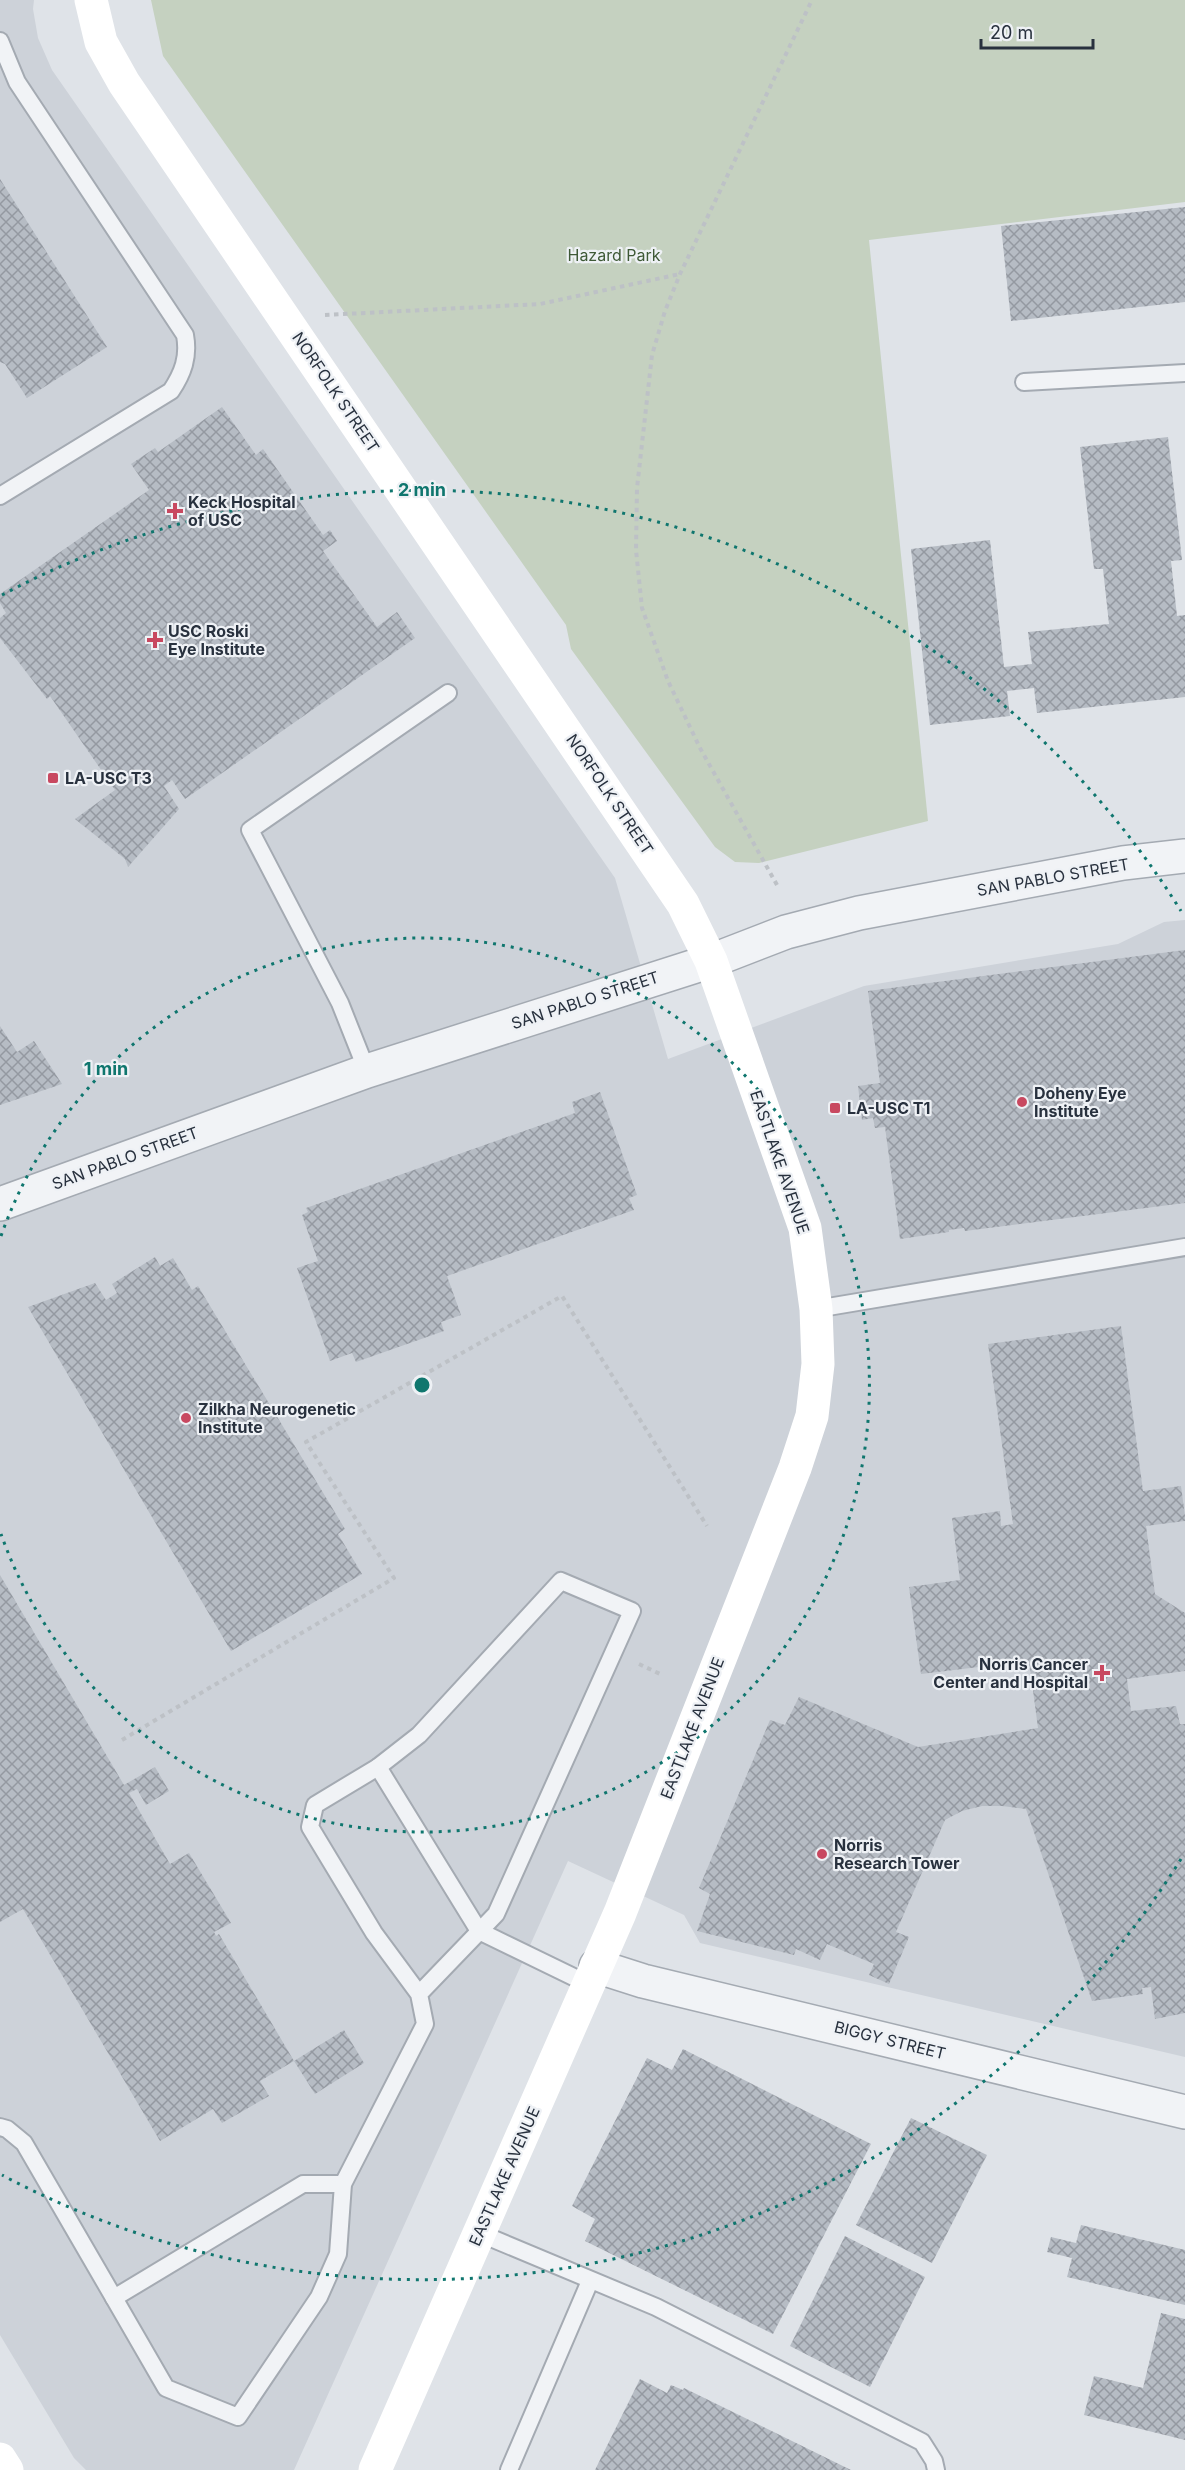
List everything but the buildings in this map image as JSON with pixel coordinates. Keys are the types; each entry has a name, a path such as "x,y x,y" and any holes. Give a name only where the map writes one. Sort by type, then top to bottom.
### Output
{"street":[{"name":"NORFOLK STREET","path":"91,0 101,42 124,83 674,888 711,961"},
{"name":"SAN PABLO STREET","path":"0,1204 367,1071 711,961 786,932 859,913 1123,863 1185,856"},
{"name":"EASTLAKE AVENUE","path":"375,2470 620,1913 795,1468 812,1416 818,1364 816,1309 805,1228 711,961"},
{"name":"BIGGY STREET","path":"592,1975 643,1981 1185,2112"},
{"path":"0,2458 7,2470"}],"lane":[{"path":"0,41 17,82 186,335 188,347 180,378 171,391 0,496"},
{"path":"1024,382 1185,373"},
{"path":"367,1071 340,1003 250,830 448,693"},
{"path":"816,1309 1185,1247"},
{"path":"0,2127 7,2129 24,2143 166,2388 238,2417 319,2297 339,2254 343,2184 425,2024 419,1994 374,1933 310,1827 315,1805 378,1767 419,1735 561,1581 632,1611 496,1914 419,1994"},
{"path":"378,1767 479,1931 592,1975"},
{"path":"114,2298 303,2184 343,2184"},
{"path":"479,2233 656,2307 922,2442 934,2461 936,2470"},
{"path":"509,2470 590,2281"}],"path":[{"path":"777,885 695,739 668,681 642,608 636,550 638,477 652,355 665,311 680,274 812,0"},
{"path":"285,317 540,304 680,274"},
{"path":"122,1740 394,1578 306,1442 562,1296 707,1526"}],"shaded area":[{"path":"0,0 34,0 33,9 38,38 52,70 615,878 668,1059 864,986 1118,944 1164,922 1185,920 1185,2057 700,1943 684,1915 568,1861 294,2470 86,2470 74,2458 0,2335"}],"green space":[{"name":"Hazard Park","path":"151,0 1185,0 1185,202 869,240 928,821 759,863 735,862 715,847 571,649 566,625 163,56"}],"place":[{"name":"Keck Hospital of USC","path":"175,511"},
{"name":"USC Roski Eye Institute","path":"155,640"},
{"name":"LA-USC T3","path":"53,778"},
{"name":"Doheny Eye Institute","path":"1022,1102"},
{"name":"LA-USC T1","path":"835,1108"},
{"name":"Zilkha Neurogenetic Institute","path":"186,1418"},
{"name":"Norris Cancer Center and Hospital","path":"1102,1673"},
{"name":"Norris Research Tower","path":"822,1854"}]}
